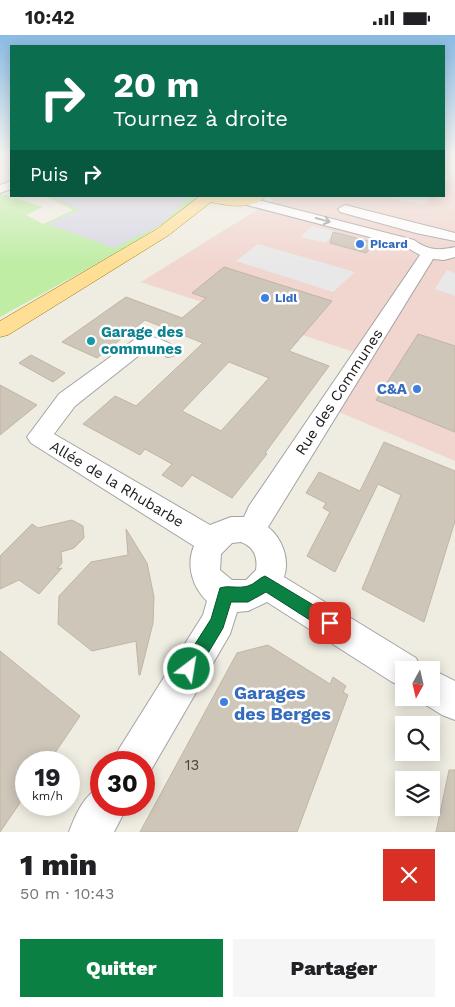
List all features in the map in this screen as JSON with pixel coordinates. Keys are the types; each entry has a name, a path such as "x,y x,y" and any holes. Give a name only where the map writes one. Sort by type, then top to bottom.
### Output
{"main road":[{"path":"0,330 163,232 195,209 208,197"},
{"path":"213,197 227,201"},
{"path":"163,232 227,201 253,198"}],"street":[{"name":"Rue des Communes","path":"251,533 258,515 447,254 253,198"},
{"path":"330,205 414,227 421,231 455,237"},
{"path":"410,243 418,231 421,231"},
{"name":"Allée de la Rhubarbe","path":"168,351 145,341 67,400 39,437 211,541"},
{"path":"230,531 251,533 266,545 271,554 272,564 265,583 258,590 248,594 236,596 225,593 210,582 205,574 203,557 211,541 220,535 230,531"},
{"path":"265,583 395,664"},
{"path":"140,751 218,623 225,593"},
{"path":"440,693 455,702"},
{"path":"90,832 100,816"}],"shaded area":[{"path":"445,192 455,192 455,461 332,409 354,352 141,282 273,200 266,197 445,197"},
{"path":"51,197 190,197 160,225 114,248 47,224 79,210"},
{"path":"388,197 431,197 423,205"},
{"path":"312,226 337,232 325,243 300,237"},
{"path":"258,244 355,272 333,292 236,261"},
{"path":"447,270 455,273 455,296 435,289"}],"green space":[{"path":"0,193 43,207 26,215 43,224 73,210 47,197 196,197 187,208 166,222 0,317"}],"building":[{"name":"Picard","path":"333,232 376,243 366,253 330,243"},
{"path":"224,267 332,301 289,351 329,366 265,453 267,454 232,498 192,475 182,487 162,475 172,464 145,449 140,455 83,424 115,396 136,406 203,343 145,320 97,358 62,342 126,297 182,318 206,298 192,293","holes":["229,362 269,378 221,431 182,411"]},
{"name":"C&A","path":"418,334 455,346 455,432 376,400"},
{"path":"31,355 65,373 53,382 19,363"},
{"path":"0,385 37,405 0,435"},
{"path":"384,442 455,471 455,521 424,622 362,589 401,495 378,484 335,572 307,556 330,512 323,508 326,503 306,493 319,472 360,491"},
{"path":"72,520 83,526 84,538 74,548 61,552 62,563 57,569 62,568 39,594 19,580 0,589 0,556 32,524 38,528"},
{"path":"126,529 147,563 154,597 153,623 140,675 136,641 92,651 58,624 59,596 91,562 128,555"},
{"path":"268,645 330,684 333,677 346,686 343,692 348,695 297,832 140,832 149,816 155,816 155,804 237,653"},
{"path":"0,651 80,716 56,751 15,751 15,810 0,832"},
{"path":"449,770 455,770 455,832 436,832"}],"place":[{"name":"Picard","path":"360,244"},
{"name":"Lidl","path":"265,298"},
{"name":"Garage des communes","path":"91,341"},
{"name":"C&A","path":"417,389"},
{"name":"Garages des Berges","path":"224,702"}],"route":[{"path":"189,669 218,623 225,593 236,596 248,594 258,590 265,583 330,623"}]}
